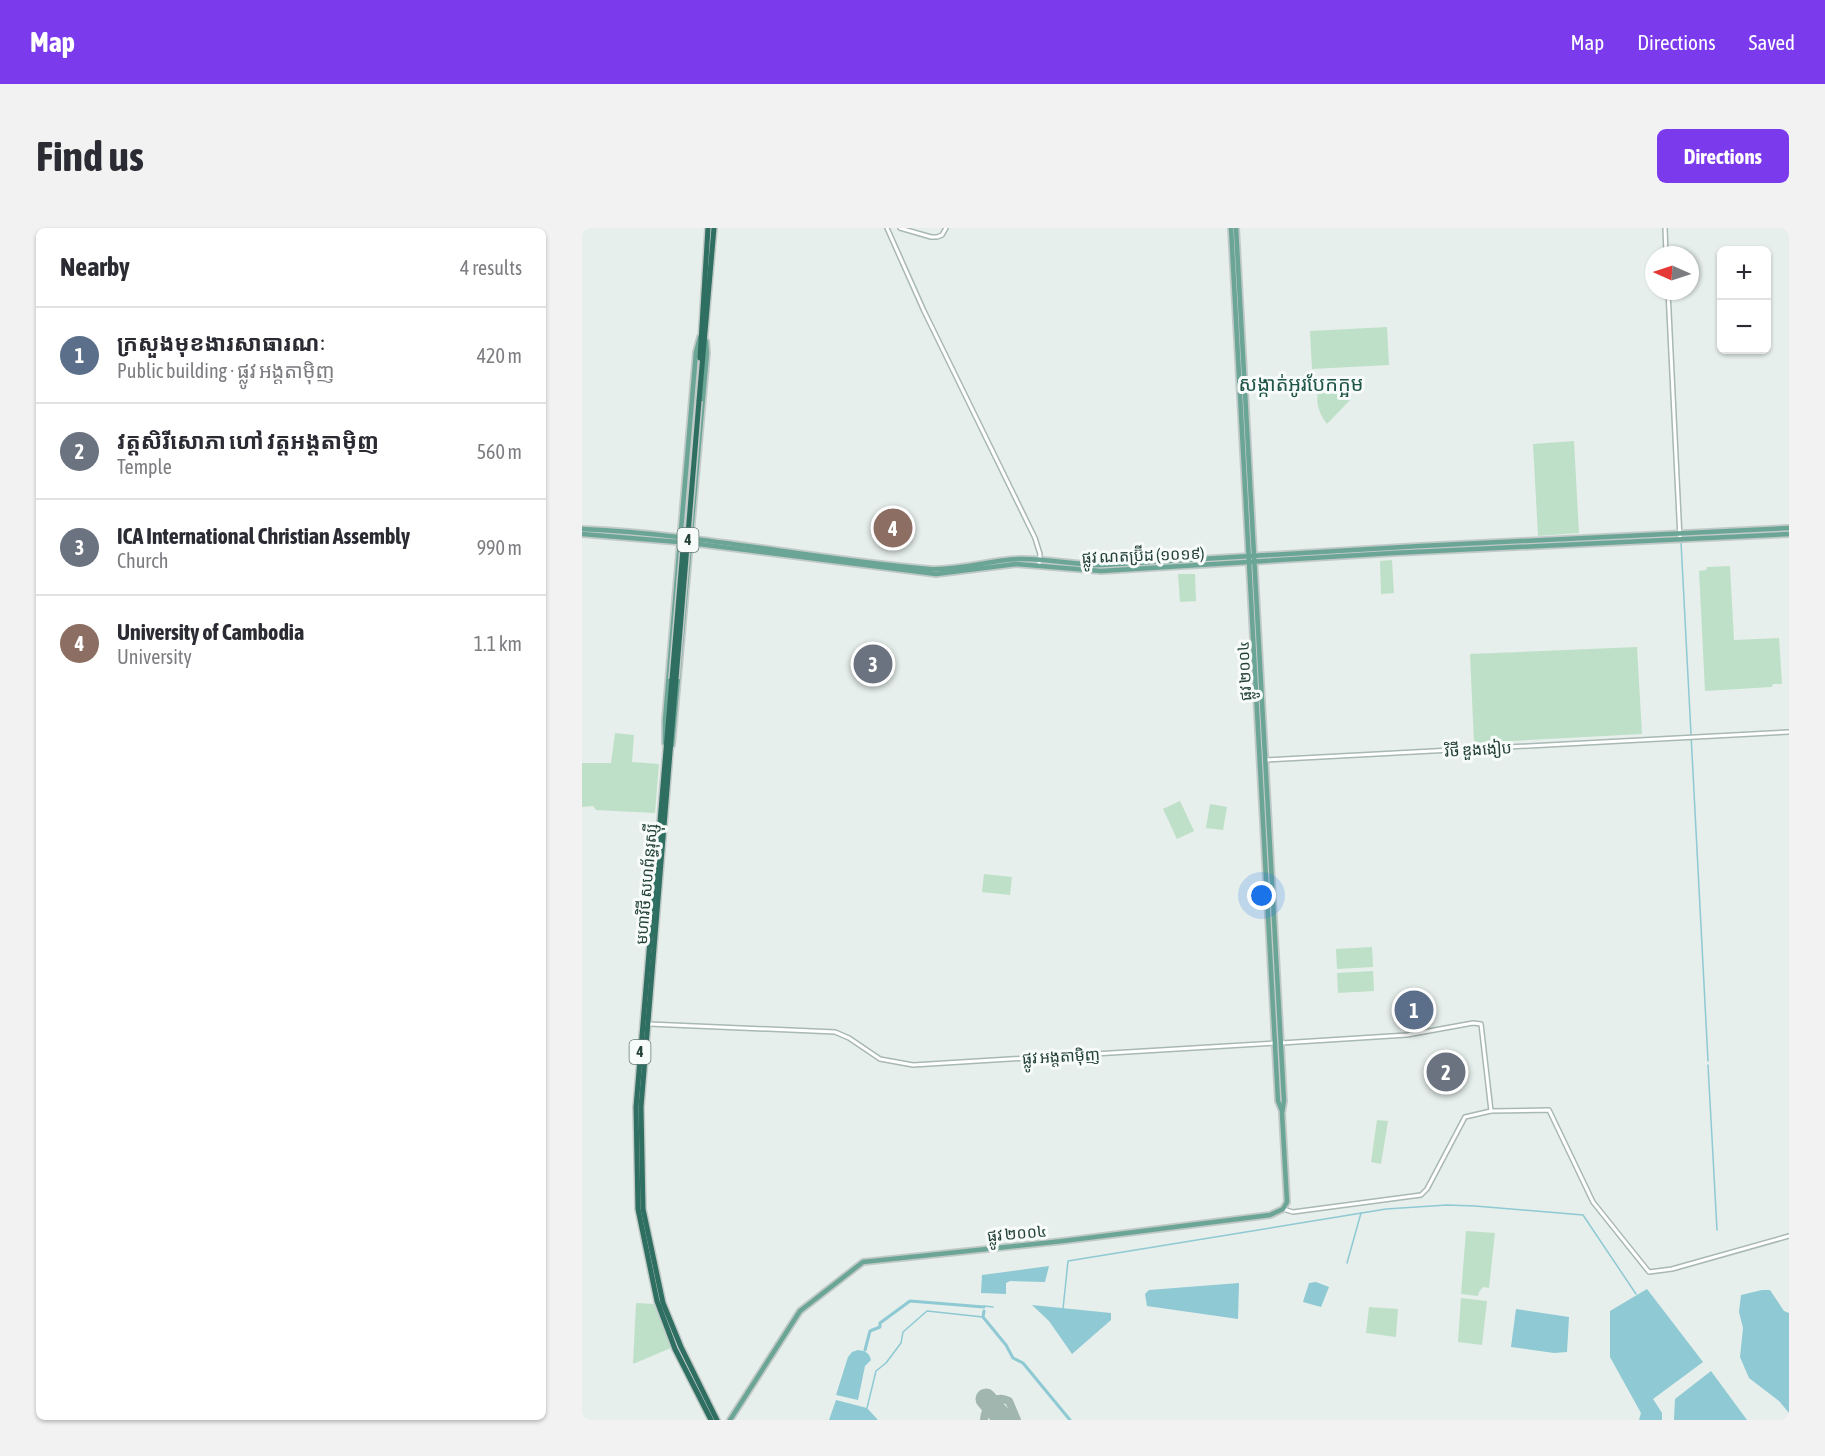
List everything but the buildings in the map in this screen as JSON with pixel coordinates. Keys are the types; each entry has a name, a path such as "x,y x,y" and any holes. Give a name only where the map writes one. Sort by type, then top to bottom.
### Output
{"highway":[{"name":"មហាវិថី សហព័ន្ធរុស្ស៊ី","path":"708,228 698,401 642,1063 638,1139 638,1209 657,1301 675,1349 711,1420"},
{"name":"មហាវិថី សហព័ន្ធរុស្ស៊ី","path":"702,337 714,228"},
{"name":"មហាវិថី សហព័ន្ធរុស្ស៊ី","path":"642,1063 648,1024 668,750"},
{"name":"មហាវិថី សហព័ន្ធរុស្ស៊ី","path":"638,1139 644,1215 662,1298 681,1347 717,1420"}],"main road":[{"name":"ផ្លូវ ២០០៤","path":"1231,228 1239,318"},
{"name":"ផ្លូវ ២០០៤","path":"730,1420 800,1311 863,1262 1156,1230 1270,1215 1283,1209 1287,1199 1282,1113 1278,1101 1278,1043 1240,347 1236,228"},
{"name":"មហាវិថី សហព័ន្ធរុស្ស៊ី","path":"668,750 665,720 696,352 702,337"},
{"name":"មហាវិថី សហព័ន្ធរុស្ស៊ី","path":"668,750 675,734 707,353 702,337"},
{"path":"686,471 691,476 697,473"},
{"path":"1680,536 1789,528"},
{"path":"582,529 680,539"},
{"path":"582,534 680,539"},
{"path":"1680,536 1789,534"},
{"name":"ផ្លូវ ណតប្រ៊ីដ (១០១៩)","path":"680,539 945,574 1039,562 1087,571 1680,536"},
{"path":"676,594 682,590 687,595"}],"street":[{"path":"887,228 924,310 1035,538 1039,562"},
{"path":"900,228 934,237 940,236 945,228"},
{"path":"1665,228 1666,246"},
{"path":"1668,300 1680,536"},
{"name":"វិថី ឌួងងៀប","path":"1263,760 1789,732"},
{"name":"ផ្លូវ អង្តតាម៉ិញ","path":"648,1024 835,1032 849,1038 880,1059 913,1065 1407,1035 1473,1023 1481,1024 1491,1111"},
{"path":"1283,1209 1293,1212 1421,1195 1427,1189 1465,1117 1491,1111 1549,1110 1593,1202 1649,1272 1672,1269 1789,1236"}],"green space":[{"path":"1387,327 1389,365 1312,369 1310,331"},
{"path":"1324,377 1351,399 1327,424 1320,413 1317,401"},
{"path":"1574,441 1579,533 1538,536 1533,444"},
{"path":"1392,560 1394,593 1381,594 1380,561"},
{"path":"1730,566 1734,640 1779,638 1782,684 1773,684 1772,687 1705,691 1699,571 1706,570 1707,567"},
{"path":"1178,574 1195,574 1196,601 1180,602"},
{"path":"1637,647 1642,734 1474,743 1470,654"},
{"path":"615,733 634,735 632,762 659,764 655,813 596,810 593,806 582,807 582,763 611,763"},
{"path":"1180,801 1194,831 1177,839 1163,809"},
{"path":"1210,804 1227,807 1223,830 1206,828"},
{"path":"984,874 1012,877 1010,895 982,892"},
{"path":"1372,947 1373,967 1337,969 1336,949"},
{"path":"1373,971 1374,991 1338,993 1337,973"},
{"path":"1377,1120 1388,1121 1381,1164 1371,1162"},
{"path":"1466,1231 1495,1233 1489,1288 1483,1287 1478,1296 1461,1294"},
{"path":"1461,1298 1487,1301 1482,1345 1458,1342"},
{"path":"636,1303 654,1304 671,1348 633,1364"},
{"path":"1369,1307 1398,1309 1396,1337 1366,1333"}],"water":[{"path":"1049,1266 1045,1282 1010,1281 1006,1283 1006,1294 981,1293 982,1275"},
{"path":"1316,1282 1329,1287 1321,1307 1303,1302 1309,1283"},
{"path":"1239,1283 1238,1319 1147,1306 1145,1294 1149,1290"},
{"path":"1647,1289 1703,1362 1653,1399 1662,1413 1662,1420 1639,1420 1641,1413 1610,1357 1610,1311"},
{"path":"1770,1290 1784,1311 1789,1313 1789,1413 1779,1401 1749,1378 1740,1357 1743,1328 1739,1312 1741,1295"},
{"path":"1032,1305 1111,1313 1111,1320 1072,1354 1049,1321"},
{"path":"1516,1309 1569,1317 1567,1352 1554,1353 1511,1347"},
{"path":"858,1350 866,1352 871,1360 865,1366 858,1400 836,1395 848,1357 852,1352"},
{"path":"1711,1371 1747,1420 1674,1420 1675,1399"},
{"path":"836,1400 867,1408 878,1420 829,1420"}],"waterway":[{"path":"1681,542 1708,1061"},
{"path":"1708,1065 1717,1230"},
{"path":"1063,1309 1068,1261 1386,1209 1447,1205 1583,1215 1636,1294"},
{"path":"1347,1263 1361,1213"},
{"path":"865,1350 870,1331 880,1327 880,1323 910,1301 984,1307"},
{"path":"984,1306 993,1307"},
{"path":"867,1408 876,1371 886,1363 901,1343 903,1332 927,1311 983,1317"},
{"path":"984,1311 983,1317 1006,1345 1013,1358 1023,1363 1070,1420"}],"taxiway":[{"path":"984,1420 986,1410 995,1400 999,1399 1009,1401 1017,1420"}],"runway":[{"path":"986,1399 1004,1420"}],"place":[{"name":"University of Cambodia","path":"893,528"},
{"name":"ICA International Christian Assembly","path":"873,664"},
{"name":"ក្រសួងមុខងារសាធារណៈ","path":"1414,1010"},
{"name":"វត្តសិរីសោភា ហៅ វត្តអង្តតាម៉ិញ","path":"1446,1072"}],"district":[{"name":"សង្កាត់អូរបែកក្អម","path":"1301,384"}]}
